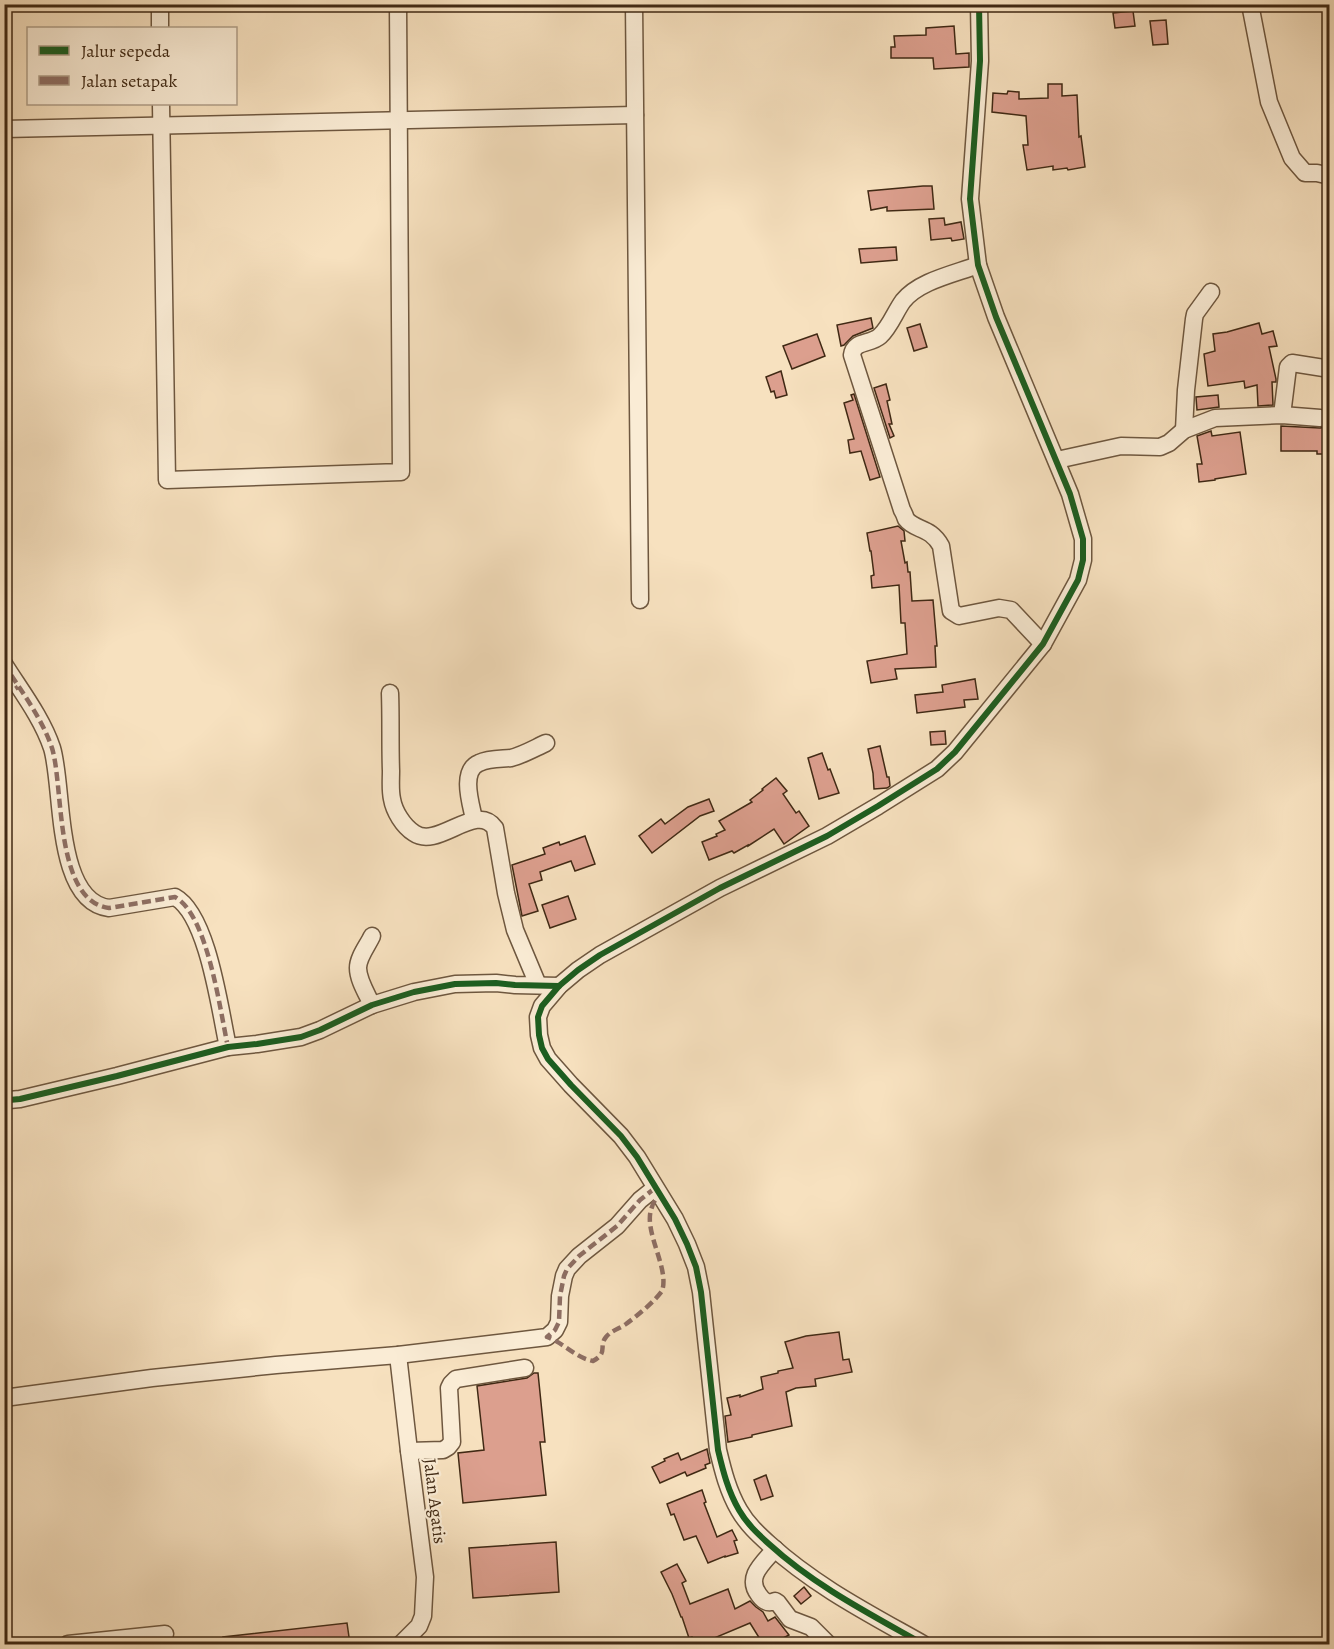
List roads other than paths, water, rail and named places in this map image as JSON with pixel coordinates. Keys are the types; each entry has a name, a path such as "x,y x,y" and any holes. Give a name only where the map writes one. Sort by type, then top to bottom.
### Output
{"street":[{"path":"160,4 160,27"},
{"path":"161,105 167,480 401,472 398,4"},
{"path":"634,4 640,600"},
{"path":"923,1644 813,1580 753,1530 740,1512 730,1492 718,1450 701,1292 696,1267 687,1244 675,1219 621,1136 548,1059 542,1048 538,1017 542,1006 559,986 593,960 720,888 827,836 937,768 955,752 1043,644 1078,580 1083,561 1083,539 1070,494 996,317 978,266 970,199 980,62 979,4"},
{"path":"1250,4 1269,102 1282,137 1292,158 1305,173 1329,176"},
{"path":"4,129 635,115"},
{"path":"978,266 919,287 903,301 883,334 877,339 857,345 852,355 902,510 908,521 937,538 951,611 959,616 999,608 1011,610 1043,644"},
{"path":"1184,430 1194,319 1195,314 1211,292"},
{"path":"1282,415 1288,367 1292,363 1329,369"},
{"path":"1056,460 1121,446 1160,447 1169,443 1184,430 1215,418 1282,415 1320,418"},
{"path":"4,664 11,691 46,734 52,750 67,856 84,894 99,907 109,908 174,897 182,901 203,938 211,964 228,1047"},
{"path":"390,693 391,798 398,815 414,833 421,836 437,835 474,819 488,821 495,828 515,930 538,985"},
{"path":"474,819 468,787 469,772 476,764 492,759 514,757 546,743"},
{"path":"372,936 358,968 372,1005"},
{"path":"4,1099 20,1099 228,1047 301,1037 372,1005 414,992 455,984 496,982 559,986"},
{"path":"4,1398 152,1378 398,1355 547,1337 555,1330 559,1322 560,1296 567,1269 579,1256 617,1226 640,1200 656,1188"},
{"name":"Jalan Agatis","path":"398,1355 425,1577 423,1616 419,1626 401,1644"},
{"path":"409,1451 443,1450 448,1448 452,1442 449,1388 456,1379 525,1368"},
{"path":"775,1549 756,1573 753,1581 756,1592 765,1602 778,1603 790,1619 811,1627 828,1644"},
{"path":"68,1644 165,1634"}]}
